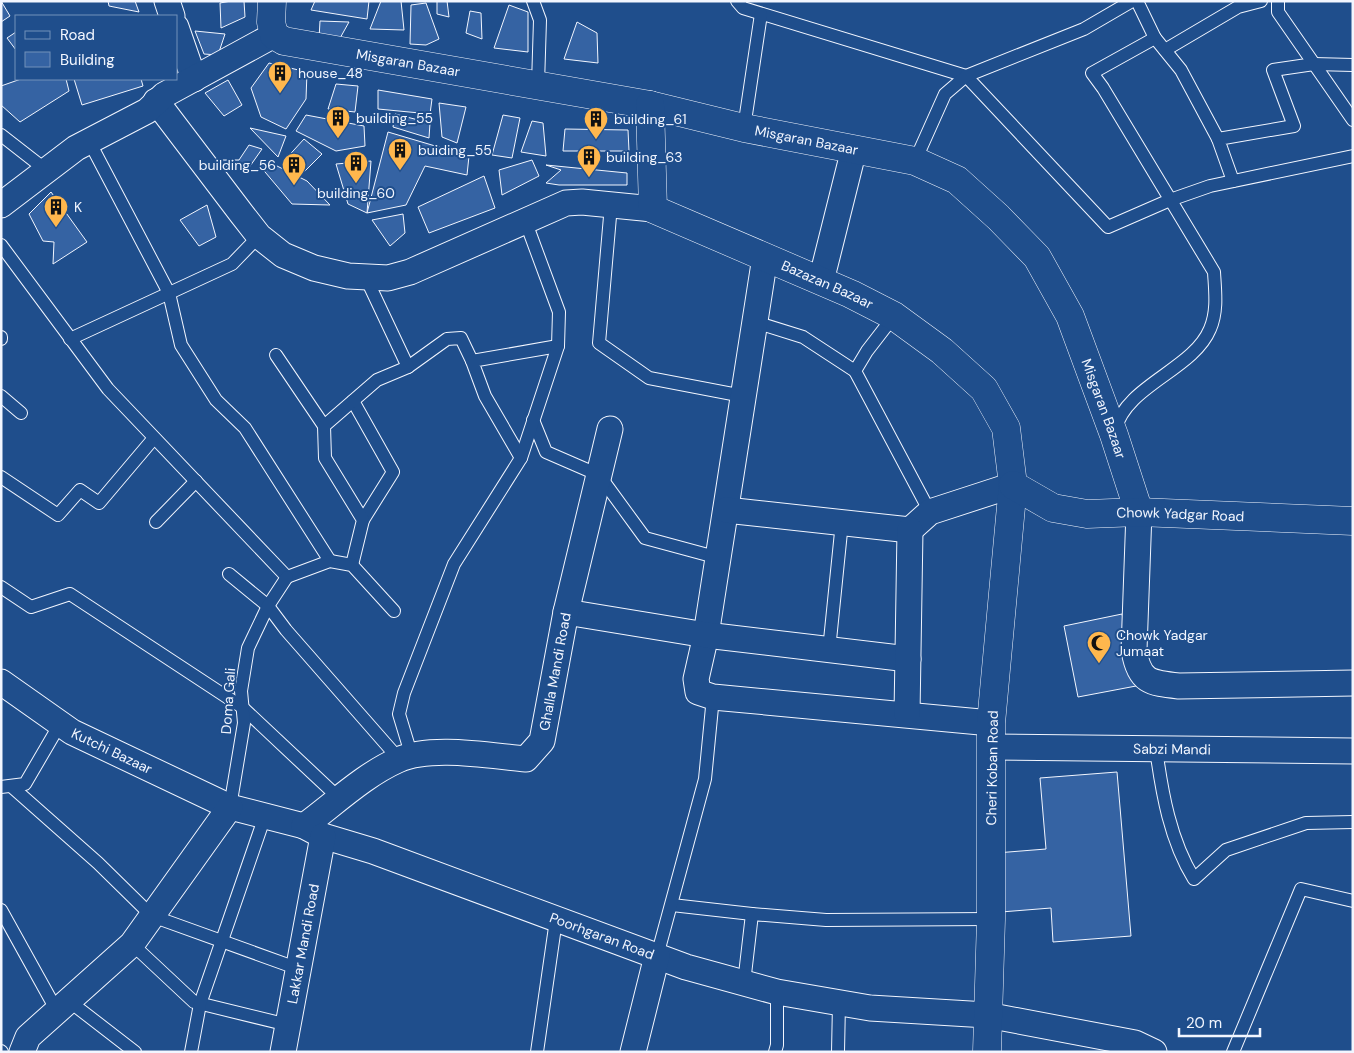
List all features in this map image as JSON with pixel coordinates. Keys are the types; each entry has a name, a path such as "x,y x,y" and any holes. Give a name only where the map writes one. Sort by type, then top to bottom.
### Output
{"street":[{"path":"167,1 172,15"},
{"path":"1,204 89,141 147,111 156,101 274,36 271,22 272,1"},
{"path":"178,33 194,79"},
{"name":"Misgaran Bazaar","path":"274,36 284,41 650,105 744,128 915,161 957,180 998,217 1036,257 1070,316 1114,435 1138,512"},
{"path":"156,101 259,236 283,255 314,268 366,278 388,278 410,272 566,203 582,202 654,209 650,105"},
{"path":"821,281 854,149"},
{"name":"Bazazan Bazaar","path":"654,209 821,281 894,316 942,351 984,389 1006,428 1013,485"},
{"path":"713,698 698,692 696,680 706,635 765,257"},
{"name":"Ghalla Mandi Road","path":"314,831 340,799 371,776 405,758 444,752 526,759 536,751 542,741 566,612 610,429"},
{"path":"907,714 910,530 930,512 1013,485"},
{"name":"Chowk Yadgar Road","path":"1013,485 1053,508 1087,514 1138,512 1353,520"},
{"name":"Cheri Koban Road","path":"988,1052 987,1015 991,919 991,735 1013,485"},
{"path":"726,510 910,530"},
{"path":"1138,512 1134,650 1136,663 1143,676 1156,684 1179,686 1353,684"},
{"path":"566,612 706,635 908,659"},
{"name":"Kutchi Bazaar","path":"1,682 72,732 230,807"},
{"name":"Sabzi Mandi","path":"713,698 907,714 991,735 1156,749 1353,751"},
{"path":"22,1052 28,1038 132,944 230,807"},
{"name":"Poorhgaran Road","path":"230,807 314,831 373,851 656,956 777,992 870,1008 987,1015 1135,1043 1150,1051"},
{"name":"Lakkar Mandi Road","path":"283,1052 299,969 314,831"},
{"path":"633,1052 656,956"}],"lane":[{"path":"533,1 540,20 538,84"},
{"path":"737,1 743,8 761,14 966,76 1108,227 1170,200 1210,186 1353,156"},
{"path":"915,161 945,94 966,76 1084,28 1132,1"},
{"path":"1137,1 1155,38 1181,70 1218,139 1233,182"},
{"path":"1165,50 1238,6 1261,1"},
{"path":"1278,1 1278,12 1353,120"},
{"path":"744,128 761,14"},
{"path":"1114,435 1118,420 1134,400 1201,344 1211,328 1216,306 1214,272 1103,88 1092,73 1155,38"},
{"path":"1218,139 1294,126 1273,70 1314,64 1353,64"},
{"path":"1,134 46,170"},
{"path":"89,141 169,293 182,345 216,400 245,428 330,561"},
{"path":"611,205 599,343 649,378 743,396"},
{"path":"405,758 399,714 404,693 454,564 521,458 558,346 559,312 525,220"},
{"path":"70,338 232,264 259,236"},
{"path":"1,246 108,389 287,577 330,561 352,565 394,612"},
{"path":"366,278 408,367"},
{"path":"856,371 866,351 894,316"},
{"path":"755,322 803,337 856,371 930,512"},
{"path":"324,426 377,380 408,367 447,339 461,338 472,360 485,396 521,458"},
{"path":"472,360 558,346"},
{"path":"276,355 324,426 325,458 363,520"},
{"path":"1,396 21,413"},
{"path":"352,565 363,520 393,472 353,401"},
{"path":"534,420 546,452 599,474 645,538 718,558"},
{"path":"1,477 58,515 80,490 99,503 154,438"},
{"path":"156,522 196,481"},
{"path":"829,650 842,522"},
{"path":"230,574 268,606 286,630 405,758"},
{"name":"Doma Gali","path":"230,807 244,723 241,691 248,648 268,606 287,577"},
{"path":"1,587 31,607 70,594 242,707 340,799"},
{"path":"656,956 672,905 705,779 713,698"},
{"path":"6,786 25,784 60,724"},
{"path":"1156,749 1162,797 1186,867 1194,879 1226,850 1306,823 1353,822"},
{"path":"6,786 98,862 152,916 299,969"},
{"path":"191,1052 200,1004 265,816"},
{"path":"1233,1052 1302,889 1353,901"},
{"path":"672,905 826,920 991,919"},
{"path":"1,910 63,1006 135,1052"},
{"path":"744,982 752,914"},
{"path":"537,1052 556,920"},
{"path":"132,944 194,1002 288,1025"},
{"path":"775,1052 777,1045 777,992"},
{"path":"838,1003 838,1052"}],"building":[{"path":"1,1 10,16 1,22"},
{"path":"108,1 135,1 139,12 109,6"},
{"path":"244,1 245,17 221,28 220,3"},
{"path":"315,1 369,1 367,19 311,10"},
{"path":"381,1 401,1 404,30 370,29"},
{"path":"437,1 447,1 449,17 437,14"},
{"path":"426,3 439,39 426,45 410,44 411,5"},
{"path":"509,5 528,12 528,52 494,48"},
{"path":"470,11 481,13 482,39 466,33"},
{"path":"320,21 349,22 339,40 319,39"},
{"path":"577,22 597,33 598,63 564,59"},
{"path":"195,31 225,34 218,55 204,54"},
{"path":"15,33 15,49 7,38"},
{"name":"house_48","path":"269,63 307,72 306,99 286,129 261,117 251,88"},
{"path":"18,80 66,80 69,91 20,122 1,105 1,86"},
{"path":"74,80 141,80 143,86 82,105"},
{"path":"228,80 242,105 224,116 205,93"},
{"path":"336,84 358,86 355,112 328,109"},
{"path":"378,90 432,99 430,114 378,109"},
{"path":"439,103 466,107 457,143 442,137"},
{"path":"395,114 430,123 429,138 393,127"},
{"name":"building_55","path":"306,115 364,126 365,146 336,151 296,131"},
{"path":"503,115 520,118 512,158 492,155"},
{"path":"532,121 543,123 546,156 521,152"},
{"path":"250,128 286,136 278,157"},
{"name":"building_61","path":"565,129 628,130 629,151 563,151"},
{"name":"buiding_55","path":"388,132 469,156 467,175 425,166 406,205 367,213"},
{"path":"304,139 322,154 298,178 283,162"},
{"path":"249,145 262,149 248,169 228,168 221,160 239,160"},
{"path":"532,160 539,176 502,195 499,170"},
{"name":"building_56","path":"267,161 307,181 330,205 292,204 260,166"},
{"name":"building_60","path":"371,161 367,213 348,204 336,164"},
{"name":"building_63","path":"546,165 627,173 627,185 559,185 546,183 561,170"},
{"path":"484,176 495,208 429,233 418,207"},
{"name":"K","path":"51,192 87,242 53,264 54,242 43,241 29,214"},
{"path":"207,205 216,237 199,246 180,220"},
{"path":"403,214 405,233 390,246 372,220"},
{"path":"1122,614 1136,686 1078,697 1064,626"},
{"path":"1117,772 1131,936 1053,942 1051,908 1001,912 996,853 1046,849 1040,778"}],"place":[{"name":"house_48","path":"280,94"},
{"name":"building_55","path":"338,139"},
{"name":"building_61","path":"596,140"},
{"name":"buiding_55","path":"400,171"},
{"name":"building_63","path":"589,178"},
{"name":"building_60","path":"356,184"},
{"name":"building_56","path":"294,186"},
{"name":"K","path":"56,228"},
{"name":"Chowk Yadgar Jumaat","path":"1099,664"}]}
